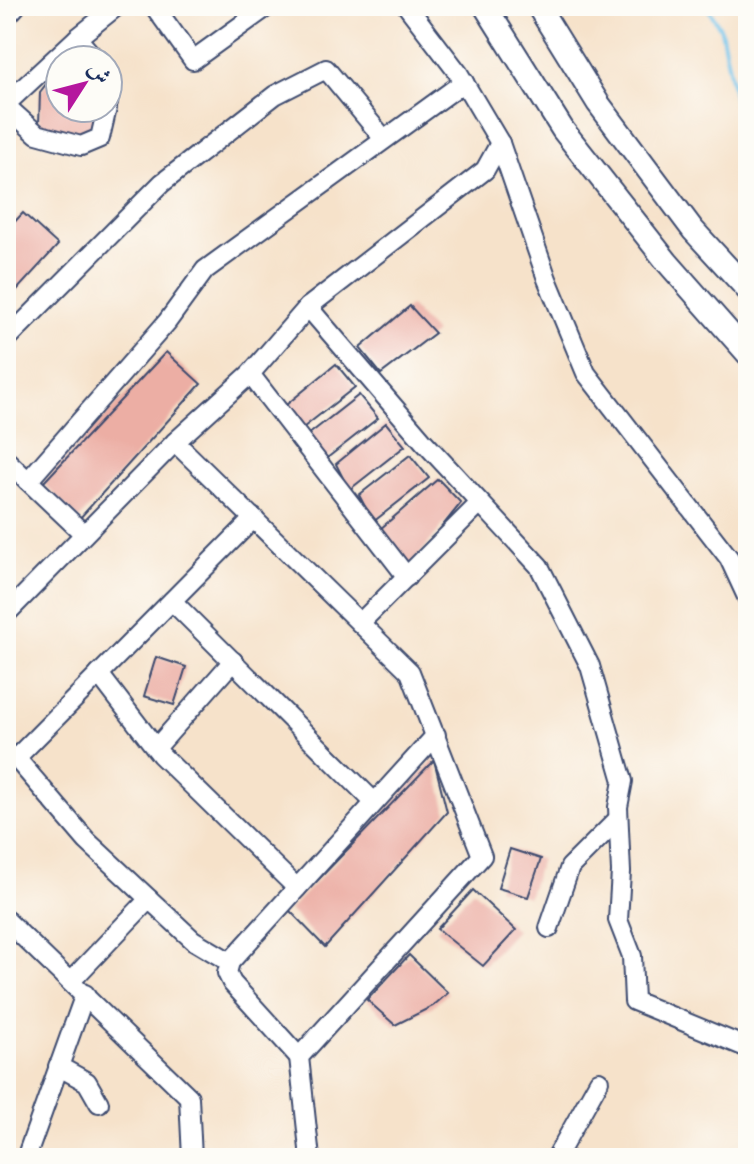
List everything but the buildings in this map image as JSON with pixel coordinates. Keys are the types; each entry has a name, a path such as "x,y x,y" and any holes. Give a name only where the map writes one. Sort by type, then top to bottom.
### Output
{"main road":[{"path":"485,6 563,130 667,262 748,354"},
{"path":"538,6 608,116 693,230 748,290"}],"street":[{"path":"6,17 16,6"},
{"path":"103,124 100,138 81,146 37,134 6,105 77,38 117,6"},
{"path":"154,6 193,60 268,6"},
{"path":"407,6 464,82 500,143 547,279 586,373 729,558 748,599"},
{"path":"77,38 82,44"},
{"path":"6,340 162,183 275,95 326,69 384,139"},
{"path":"28,481 167,322 205,270 464,82"},
{"path":"6,614 175,442 250,374 308,307 485,170 500,143"},
{"path":"308,307 539,566 590,666 623,781 618,819 621,872 618,920 632,956 634,1001 748,1048"},
{"path":"250,374 407,577"},
{"path":"175,442 410,672 482,856 299,1057"},
{"path":"6,460 84,534"},
{"path":"360,623 480,503"},
{"path":"230,962 193,940 87,841 16,758 254,518"},
{"path":"172,601 374,802"},
{"path":"156,748 233,661"},
{"path":"99,674 156,748 297,888"},
{"path":"310,1158 299,1057 232,983 227,973 230,962 436,735"},
{"path":"549,928 570,867 618,819"},
{"path":"26,1158 58,1066 78,988 149,899"},
{"path":"6,920 189,1097 192,1158"},
{"path":"58,1066 87,1082 99,1103"},
{"path":"556,1158 599,1081"}],"waterway":[{"path":"707,6 721,30 748,163"}]}
